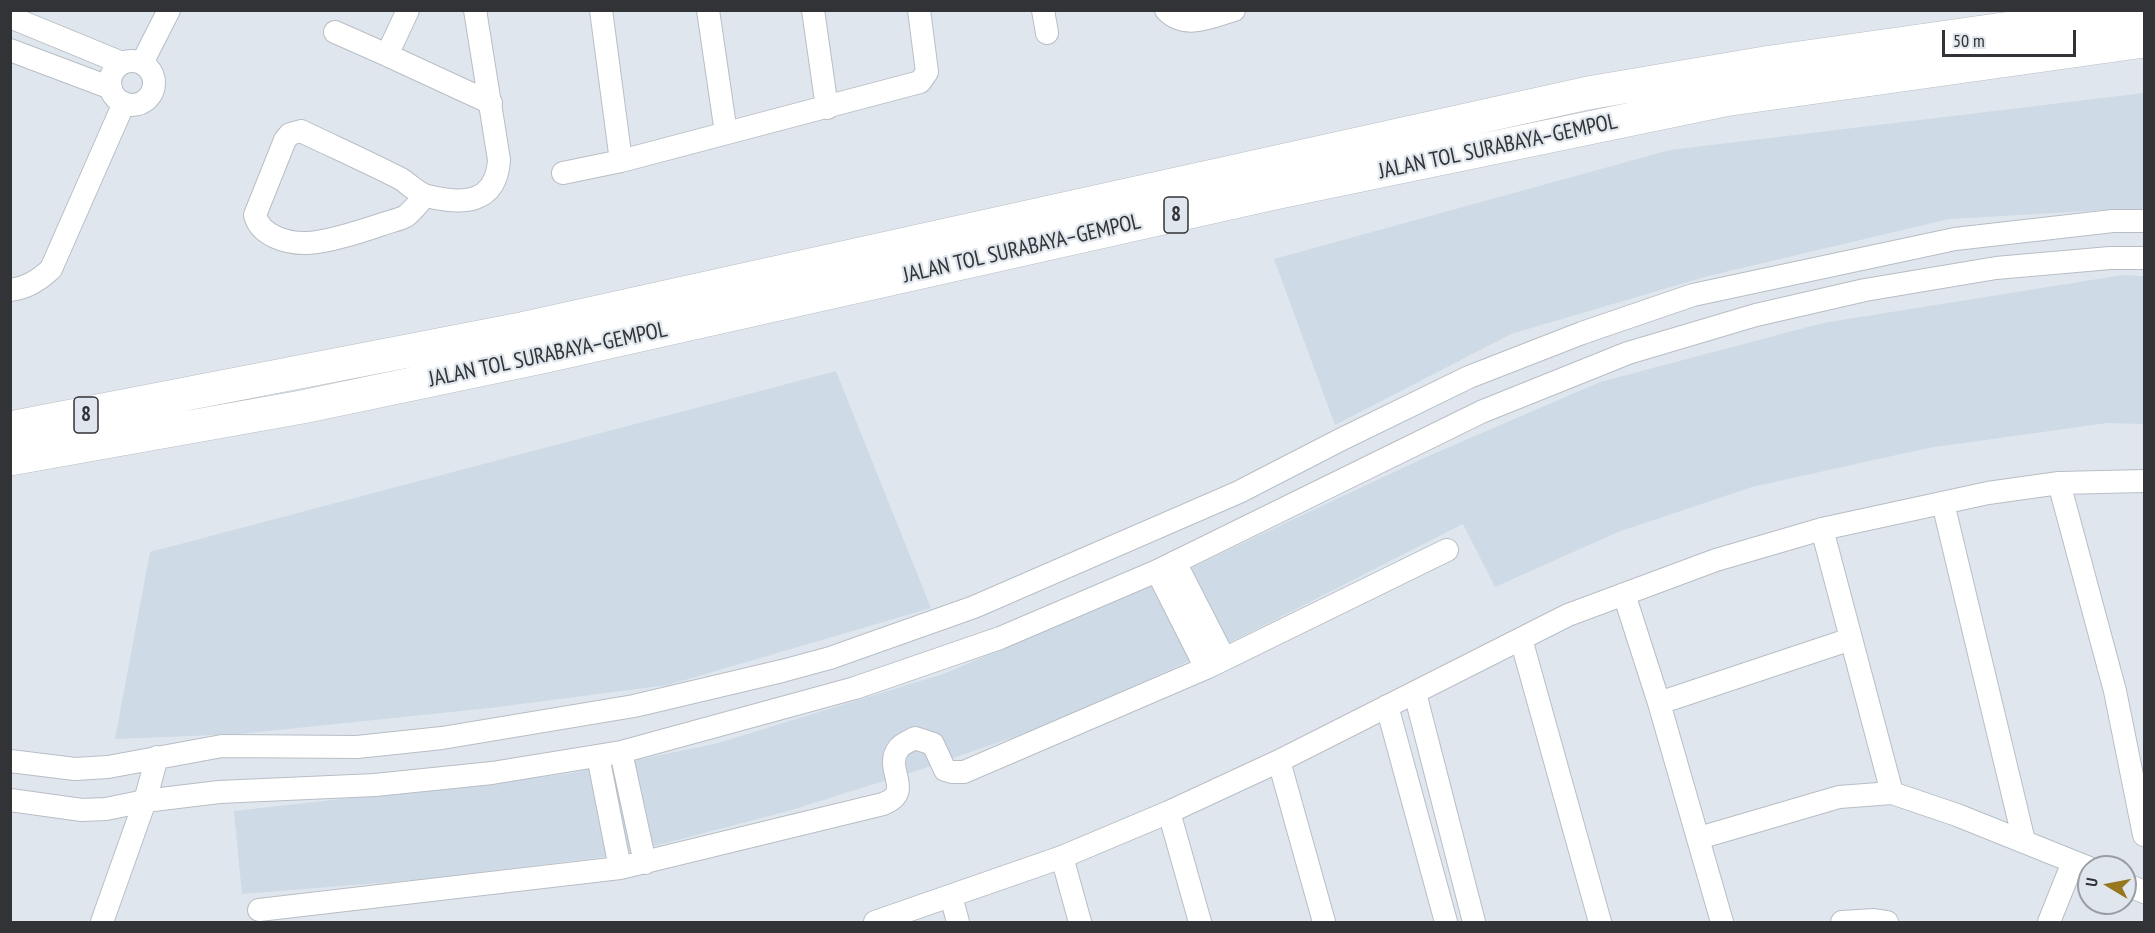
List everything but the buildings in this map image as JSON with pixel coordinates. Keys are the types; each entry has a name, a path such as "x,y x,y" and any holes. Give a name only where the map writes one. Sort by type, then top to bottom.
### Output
{"highway":[{"name":"JALAN TOL SURABAYA–GEMPOL","path":"10,428 516,330 1588,93 1771,62 2138,10"},
{"name":"JALAN TOL SURABAYA–GEMPOL","path":"10,459 302,408 546,356 1275,193 1712,103 2145,40"}],"street":[{"path":"10,290 31,284 51,269 118,96 112,74 132,63 169,10"},
{"path":"387,55 408,10"},
{"path":"425,196 405,216 370,228 308,243 271,235 257,224 255,215 285,141 290,134 301,131 402,180 425,196 456,199 478,198 490,190 498,174 499,160 475,10"},
{"path":"601,10 621,161"},
{"path":"708,10 726,133"},
{"path":"813,10 827,108"},
{"path":"563,173 621,161 920,82 927,72 919,10"},
{"path":"1043,10 1047,33"},
{"path":"1166,10 1172,17 1192,22 1234,10"},
{"path":"10,17 132,63 152,74 154,88 146,101 132,105 118,96 10,50"},
{"path":"335,32 491,103"},
{"path":"10,761 75,769 108,767 222,746 357,747 442,738 634,706 771,673 830,658 974,607 1239,492 1469,377 1582,333 1693,295 1955,238 2113,221 2145,221"},
{"path":"10,800 82,810 219,792 375,785 492,773 621,752 855,688 1000,638 1166,567 1481,412 1628,353 1756,315 1865,290 1996,268 2110,258 2145,258"},
{"path":"1277,473 1277,486 1283,497 1294,504"},
{"path":"875,922 1062,857 1169,812 1279,761 1568,615 1716,560 1822,529 1988,494 2059,483 2145,481"},
{"path":"2059,483 2115,692 2145,835"},
{"path":"1239,492 1247,498 1254,524"},
{"path":"1943,503 2024,841"},
{"path":"1822,529 1892,793"},
{"path":"259,910 620,868 891,801 899,790 894,763 895,755 900,746 915,738 933,744 945,770 964,772 1215,663 1447,550"},
{"path":"1166,567 1215,663"},
{"path":"1624,594 1659,703 1722,922"},
{"path":"1521,639 1600,922"},
{"path":"1659,703 1851,639"},
{"path":"1415,693 1474,922"},
{"path":"1387,706 1446,922"},
{"path":"621,752 645,863"},
{"path":"597,756 620,868"},
{"path":"102,922 145,801 157,757"},
{"path":"1279,761 1324,922"},
{"path":"1699,838 1839,797 1892,793 2024,841 2077,863"},
{"path":"1169,812 1200,922"},
{"path":"1062,857 1080,922"},
{"path":"2049,922 2077,872"},
{"path":"951,896 958,922"},
{"path":"1842,922 1874,920 1887,922"}],"shaded area":[{"path":"2144,93 2144,210 2124,209 1949,219 1708,276 1511,334 1335,425 1274,259 1670,150"},
{"path":"2123,275 2144,276 2144,424 2107,423 1928,448 1752,487 1618,532 1495,587 1463,524 1239,638 1054,723 919,770 788,811 620,855 415,880 242,894 234,811 566,774 715,744 943,674 1149,587 1424,458 1600,382 1823,323"},
{"path":"836,371 931,608 668,685 490,708 239,734 115,739 150,552"}]}
